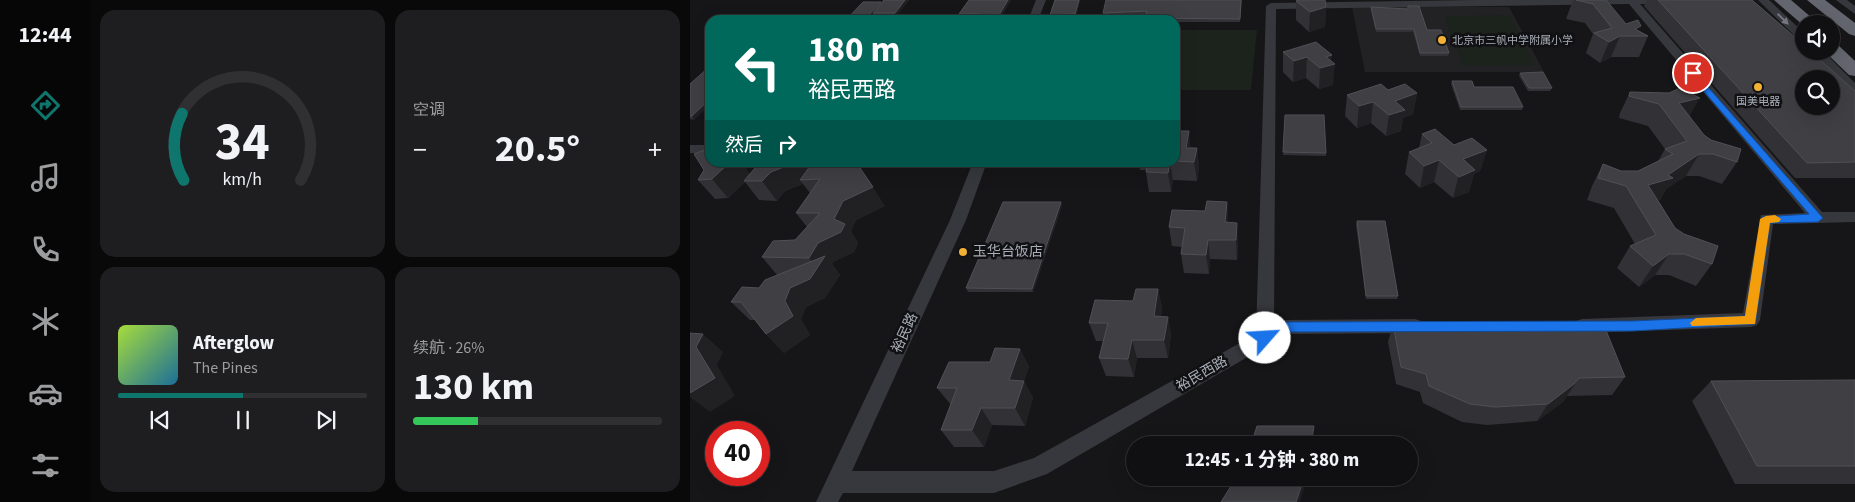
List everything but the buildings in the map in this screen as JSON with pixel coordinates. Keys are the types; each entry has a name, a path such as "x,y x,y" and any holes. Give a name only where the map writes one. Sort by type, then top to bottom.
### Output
{"highway":[{"path":"1815,0 1855,31"},
{"path":"1783,1 1798,15"},
{"path":"1783,1 1800,15"},
{"path":"1840,48 1855,60"},
{"path":"1840,57 1855,71"}],"street":[{"path":"1035,15 1041,0"},
{"path":"1630,0 1818,218"},
{"path":"1265,338 1271,6 1697,0"},
{"path":"1763,0 1795,30"},
{"path":"1841,0 1855,11"},
{"path":"1825,60 1855,90"},
{"path":"690,149 705,149"},
{"name":"裕民路","path":"827,502 958,220 978,167"},
{"path":"1563,326 1632,326 1751,320 1766,219 1855,217"},
{"name":"裕民西路","path":"836,482 994,482 1039,467 1284,327 1434,326"}],"shaded area":[{"name":"北京市三帆中学附属小学","path":"1352,7 1509,7 1544,72 1365,72"},
{"path":"1510,15 1536,65 1463,66 1444,16"},
{"path":"1180,30 1257,30 1251,90 1180,90"}],"slow traffic":[{"path":"1696,323 1751,320 1766,219 1775,219"}],"place":[{"name":"北京市三帆中学附属小学","path":"1442,40"},
{"name":"国美电器","path":"1758,87"},
{"name":"玉华台饭店","path":"963,252"}],"route":[{"path":"1265,338 1284,327 1632,326 1751,320 1766,219 1818,218 1693,73"}]}
